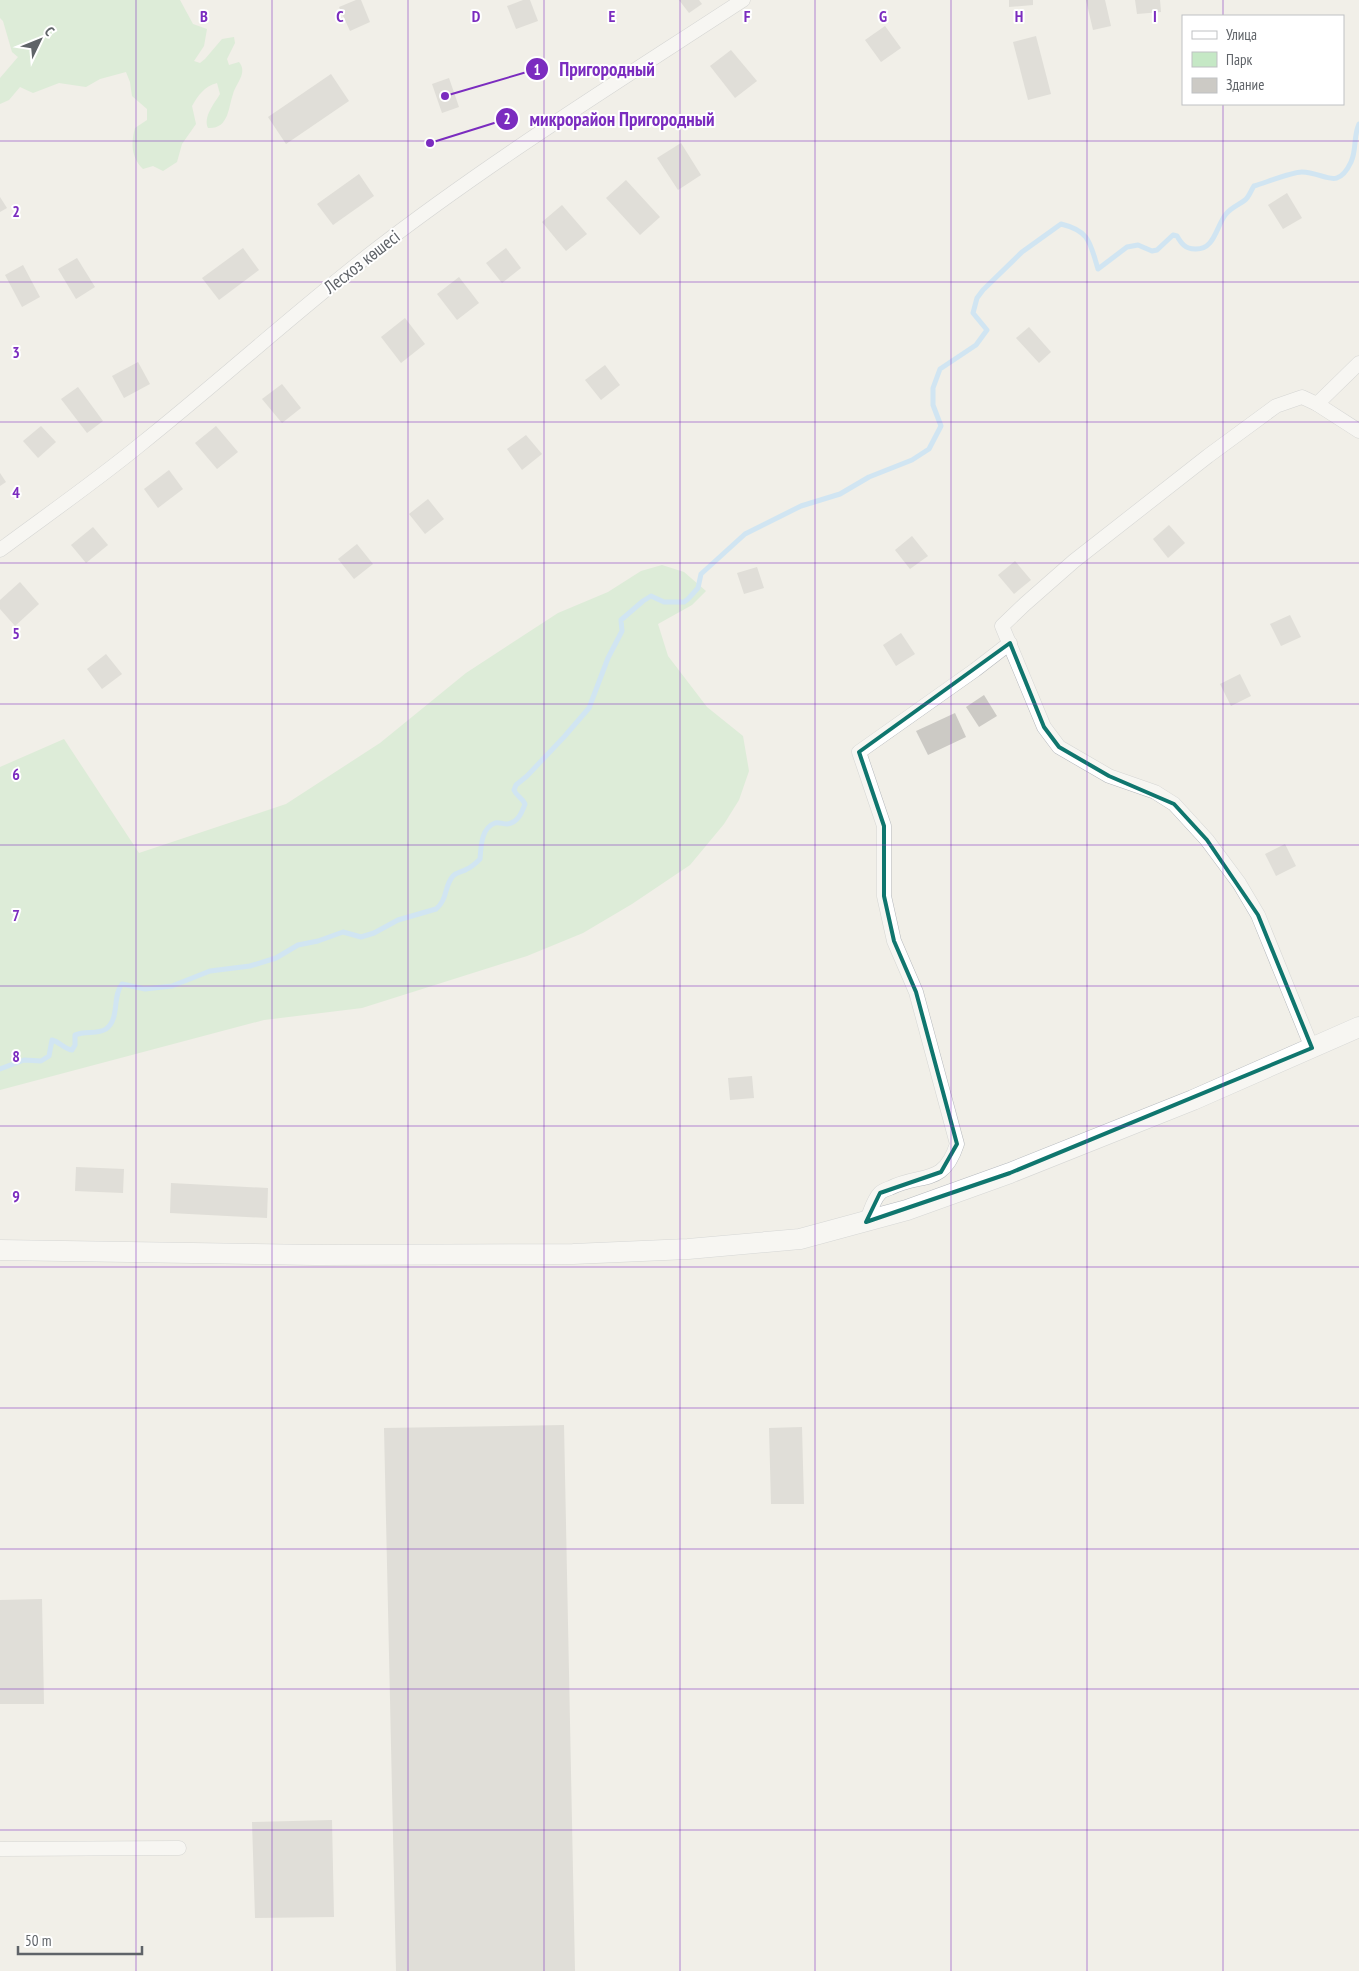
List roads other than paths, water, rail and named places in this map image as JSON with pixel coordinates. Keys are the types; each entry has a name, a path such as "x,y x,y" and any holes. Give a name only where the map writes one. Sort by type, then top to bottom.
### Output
{"street":[{"name":"Лесхоз көшесі","path":"0,550 141,445 283,325 417,219 540,134 743,0"},
{"path":"1317,404 1359,363"},
{"path":"1312,1048 1258,915 1239,884 1206,840 1174,804 1155,792 1109,776 1059,747 1044,727 1002,626 1067,567 1158,493 1276,406 1302,397 1317,404 1359,431"},
{"path":"866,1222 880,1193 900,1183 927,1179 941,1172 953,1158 957,1144 916,992 894,941 884,896 884,826 859,752 1010,643"},
{"path":"0,1250 316,1255 573,1254 688,1249 800,1240 907,1210 1010,1173 1193,1100 1359,1028"},
{"path":"0,1849 179,1848"}],"waterway":[{"path":"0,1069 24,1060 41,1061 49,1056 52,1040 72,1050 75,1045 75,1035 99,1032 106,1029 115,1014 117,995 122,984 145,989 172,986 210,971 250,966 276,958 298,945 318,941 343,932 361,937 374,933 398,920 436,909 440,905 453,876 471,867 480,859 484,833 490,825 495,823 511,823 519,817 525,804 514,790 516,785 564,737 589,708 608,658 622,631 621,620 651,596 664,602 684,602 698,588 701,574 745,534 801,506 840,494 869,477 912,460 929,449 941,426 933,405 933,388 940,369 976,345 987,330 973,313 977,298 1022,252 1061,224 1078,230 1083,234 1090,245 1098,269 1127,247 1138,245 1152,251 1157,250 1173,235 1177,236 1186,247 1202,248 1211,242 1226,214 1243,202 1254,186 1297,172 1330,178 1341,176 1346,171 1353,157 1359,124"}],"place":[{"name":"Пригородный","path":"445,96"},
{"name":"микрорайон Пригородный","path":"430,143"}]}
